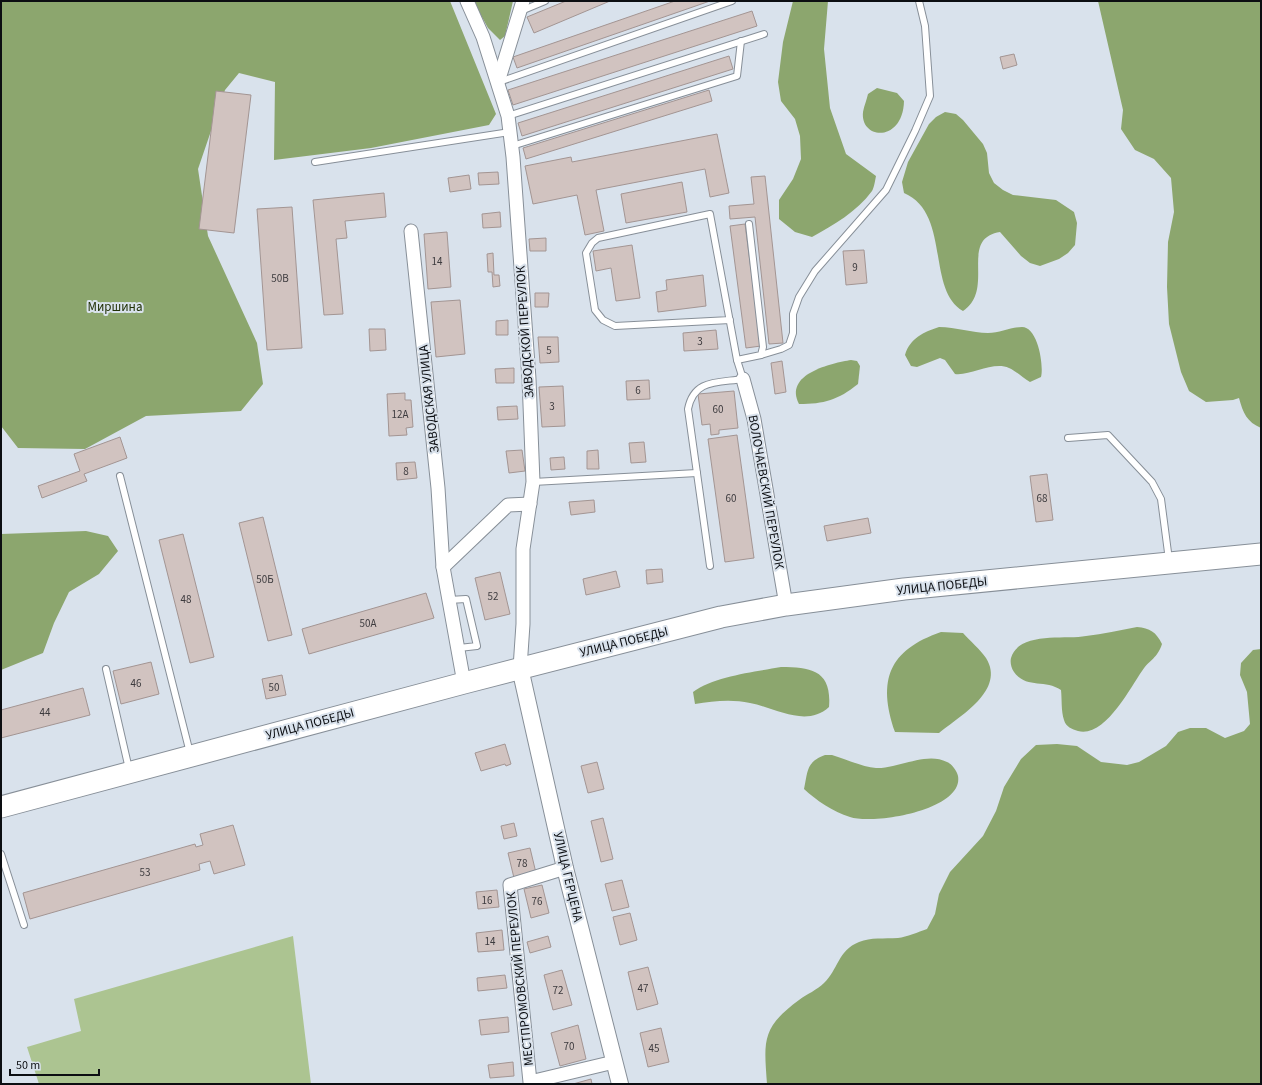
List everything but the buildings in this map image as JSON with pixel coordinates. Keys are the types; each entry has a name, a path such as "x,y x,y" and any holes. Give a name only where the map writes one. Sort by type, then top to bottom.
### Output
{"highway":[{"name":"УЛИЦА ПОБЕДЫ","path":"1,808 520,668 721,617 786,605 904,590 1261,554"}],"street":[{"name":"ЗАВОДСКОЙ ПЕРЕУЛОК","path":"467,1 483,37 498,82 508,116 512,146 528,371 534,482 523,549 523,624 520,668"},
{"path":"498,82 522,6"},
{"name":"ЗАВОДСКАЯ УЛИЦА","path":"411,231 438,488 443,567 464,683"},
{"name":"ВОЛОЧАЕВСКИЙ ПЕРЕУЛОК","path":"743,379 754,419 786,605"},
{"path":"443,567 508,505 530,504"},
{"name":"УЛИЦА ГЕРЦЕНА","path":"520,668 565,868 620,1084"},
{"name":"МЕСТПРОМОВСКИЙ ПЕРЕУЛОК","path":"565,868 510,885 530,1082 614,1062"}],"lane":[{"path":"522,6 545,1"},
{"path":"498,82 732,1"},
{"path":"737,360 761,356 789,345 793,333 793,314 799,297 815,271 886,190 916,131 930,96 925,26 919,1"},
{"path":"508,116 764,34"},
{"path":"512,146 737,76 740,41"},
{"path":"315,162 510,132"},
{"path":"710,566 688,409 690,398 696,390 706,385 743,379 737,360 730,320 710,214 598,238 592,243 586,253 595,310 603,320 615,326 730,320"},
{"path":"749,224 763,347 761,356"},
{"path":"1068,438 1108,435 1152,482 1161,499 1169,564"},
{"path":"534,482 697,473"},
{"path":"120,476 191,756"},
{"path":"449,600 466,599 477,646 458,648"},
{"path":"106,669 130,773"},
{"path":"1,854 24,925"}],"green space":[{"name":"Миршина","path":"1,1 450,1 496,114 489,125 371,148 274,160 275,82 239,73 225,90 198,169 208,236 257,343 263,384 241,411 146,416 85,449 18,448 1,426"},
{"path":"473,1 513,1 505,36 500,40 488,28"},
{"path":"793,1 828,1 824,49 830,108 846,154 876,176 872,191 866,199 852,212 812,237 795,232 779,219 779,200 793,179 801,159 800,136 795,119 781,101 778,82 783,42"},
{"path":"1098,1 1261,1 1261,428 1252,423 1246,416 1239,398 1233,400 1206,402 1189,391 1181,372 1169,324 1167,287 1168,242 1174,212 1171,178 1154,159 1135,150 1121,129 1123,110"},
{"path":"877,88 897,93 904,101 902,115 897,124 890,130 882,133 874,132 868,128 864,121 863,112 868,94"},
{"path":"945,112 956,114 983,144 987,153 989,173 994,183 1013,195 1056,200 1074,212 1077,223 1075,245 1068,253 1059,259 1040,266 1030,263 1021,256 1000,232 988,237 981,244 977,290 972,302 963,311 952,301 945,287 940,270 934,234 928,217 919,203 904,193 902,182 908,162 929,124 936,117"},
{"path":"939,327 988,333 1018,327 1028,329 1032,333 1039,348 1042,365 1041,377 1030,382 1012,369 1003,366 989,367 968,373 955,374 945,360 940,358 917,367 911,366 905,355 910,344 918,336"},
{"path":"851,360 857,361 860,366 858,384 844,394 830,400 799,404 796,394 798,385 803,378 822,367"},
{"path":"86,531 108,536 118,551 99,574 69,592 54,623 43,653 1,670 1,534"},
{"path":"1137,627 1146,628 1152,631 1162,644 1160,649 1156,656 1142,671 1116,710 1098,727 1088,731 1078,731 1066,724 1062,713 1061,690 1049,685 1024,680 1014,672 1011,667 1011,658 1016,649 1033,640 1086,636"},
{"path":"941,632 963,633 978,648 986,658 991,670 990,681 978,701 939,733 895,732 887,697 888,682 892,669 899,658 909,648 923,639"},
{"path":"1261,649 1261,1084 767,1084 765,1057 766,1046 771,1028 778,1019 799,1000 824,983 829,978 842,955 852,946 868,939 898,938 909,936 927,929 935,914 939,894 950,872 983,836 996,811 1004,787 1021,759 1036,745 1057,744 1077,746 1101,762 1127,765 1139,762 1166,746 1178,732 1190,728 1206,728 1225,738 1244,731 1250,724 1247,692 1240,675 1241,663 1253,650"},
{"path":"781,667 802,668 811,670 818,674 827,686 829,707 820,713 811,716 801,716 791,715 760,705 736,701 695,704 693,692 712,682 735,675"},
{"path":"825,755 832,755 860,765 876,768 885,768 921,759 939,759 949,763 955,770 958,776 956,788 947,798 933,806 915,812 896,817 877,819 850,817 825,805 804,789 807,772 811,764"},
{"path":"293,936 311,1084 39,1084 27,1047 81,1031 74,999"}]}
